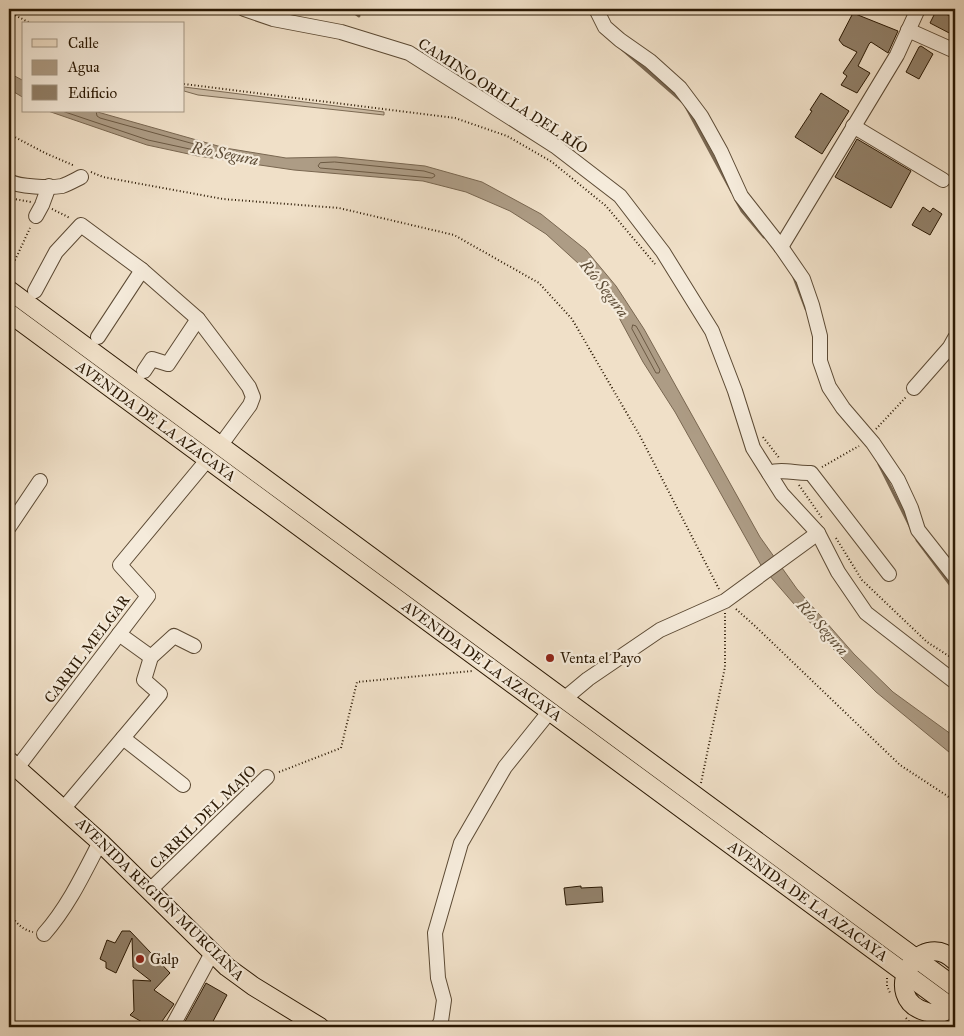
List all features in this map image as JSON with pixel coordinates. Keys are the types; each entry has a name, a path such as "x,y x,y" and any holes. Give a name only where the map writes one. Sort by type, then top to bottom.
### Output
{"main road":[{"name":"AVENIDA DE LA AZACAYA","path":"9,290 955,986"},
{"name":"AVENIDA DE LA AZACAYA","path":"9,313 954,1008"},
{"name":"AVENIDA REGIÓN MURCIANA","path":"13,764 100,842 212,953 253,986 320,1027"},
{"path":"905,973 911,962 925,953 944,953 955,961"}],"street":[{"name":"CAMINO ORILLA DEL RÍO","path":"244,9 274,19 341,32 410,53 555,146 620,196 663,252 712,331 735,391 753,448 782,494 818,533 838,572 866,613 955,682"},
{"path":"596,9 605,27 620,40 650,60 680,88 701,116 721,152 741,196 782,247 803,279 820,336 820,361 829,388 866,442 898,480 911,508 918,530 955,577"},
{"path":"782,247 897,55 918,9"},
{"path":"908,30 955,51"},
{"path":"853,126 943,180"},
{"path":"9,181 13,184 28,187 61,186 81,171"},
{"path":"36,216 48,186"},
{"path":"35,291 56,252 81,225 142,270 198,319 249,387 253,397 250,405 220,446"},
{"path":"98,337 142,270"},
{"path":"144,371 152,359 168,364 198,319"},
{"path":"914,388 950,348 955,338"},
{"name":"CARRIL MELGAR","path":"13,764 148,596 120,565 208,460"},
{"path":"769,473 777,470 799,474 811,473 889,574"},
{"path":"9,527 40,481"},
{"path":"564,699 588,679 660,630 725,601 818,533"},
{"path":"119,634 151,657"},
{"path":"64,808 160,694 144,680 151,657 174,636 194,646"},
{"path":"438,1027 441,1022 444,1000 438,978 435,933 460,844 504,767 550,711"},
{"path":"123,738 183,785"},
{"name":"CARRIL DEL MAJO","path":"150,890 267,777"},
{"path":"44,934 76,888 100,842"},
{"path":"172,1027 212,953"}],"path":[{"path":"9,12 28,22"},
{"path":"185,84 455,118 507,136 552,162 606,206 656,266"},
{"path":"9,134 81,171 103,177 223,199 339,208 454,235 539,283 572,319 640,436 725,601 755,626 900,765 955,801"},
{"path":"9,273 36,216"},
{"path":"811,473 866,442 914,388"},
{"path":"762,435 822,518"},
{"path":"832,533 862,580 927,642 955,660"},
{"path":"698,798 725,667 725,601"},
{"name":"CARRIL DEL MAJO","path":"267,777 342,748 357,682 492,669"},
{"path":"9,912 14,921 27,931 44,934"}],"shaded area":[{"path":"185,87 384,112 384,115 198,95 185,91"}],"water":[{"path":"9,73 22,80 22,97 9,89"},
{"name":"Río Segura","path":"51,112 98,112 225,148 286,158 336,157 425,166 482,182 541,214 586,250 616,286 644,329 760,537 797,589 854,654 893,692 955,737 955,757 876,692 833,649 762,567 675,412 643,362 610,301 579,264 546,234 510,211 466,192 423,181 294,170 198,156 147,145"}],"building":[{"path":"937,9 955,19 955,36 930,23"},
{"path":"853,13 898,31 888,53 871,42 869,44 858,66 870,73 857,93 841,85 847,76 843,73 857,52 843,45 839,40"},
{"path":"921,46 933,54 919,79 906,72"},
{"path":"821,93 849,111 822,154 795,137"},
{"path":"857,139 911,171 891,208 835,177"},
{"path":"923,207 930,212 933,208 942,214 930,235 912,225"},
{"path":"581,886 581,888 602,887 603,902 566,905 564,888"},
{"path":"122,931 130,931 170,973 154,990 174,1004 158,1027 138,1027 142,1022 130,1015 134,1011 133,980 151,981 133,967 132,938 116,973 106,968 106,962 100,959 107,940 115,943"},
{"path":"206,983 227,995 210,1027 182,1027"}],"waterway":[{"path":"349,9 359,16"},
{"path":"622,49 684,103 732,192"},
{"path":"736,200 742,211 764,237"},
{"path":"793,275 806,309"},
{"path":"879,464 912,530"},
{"path":"917,540 955,591"}],"place":[{"name":"Venta el Payo","path":"550,658"},
{"name":"Galp","path":"140,959"}]}
